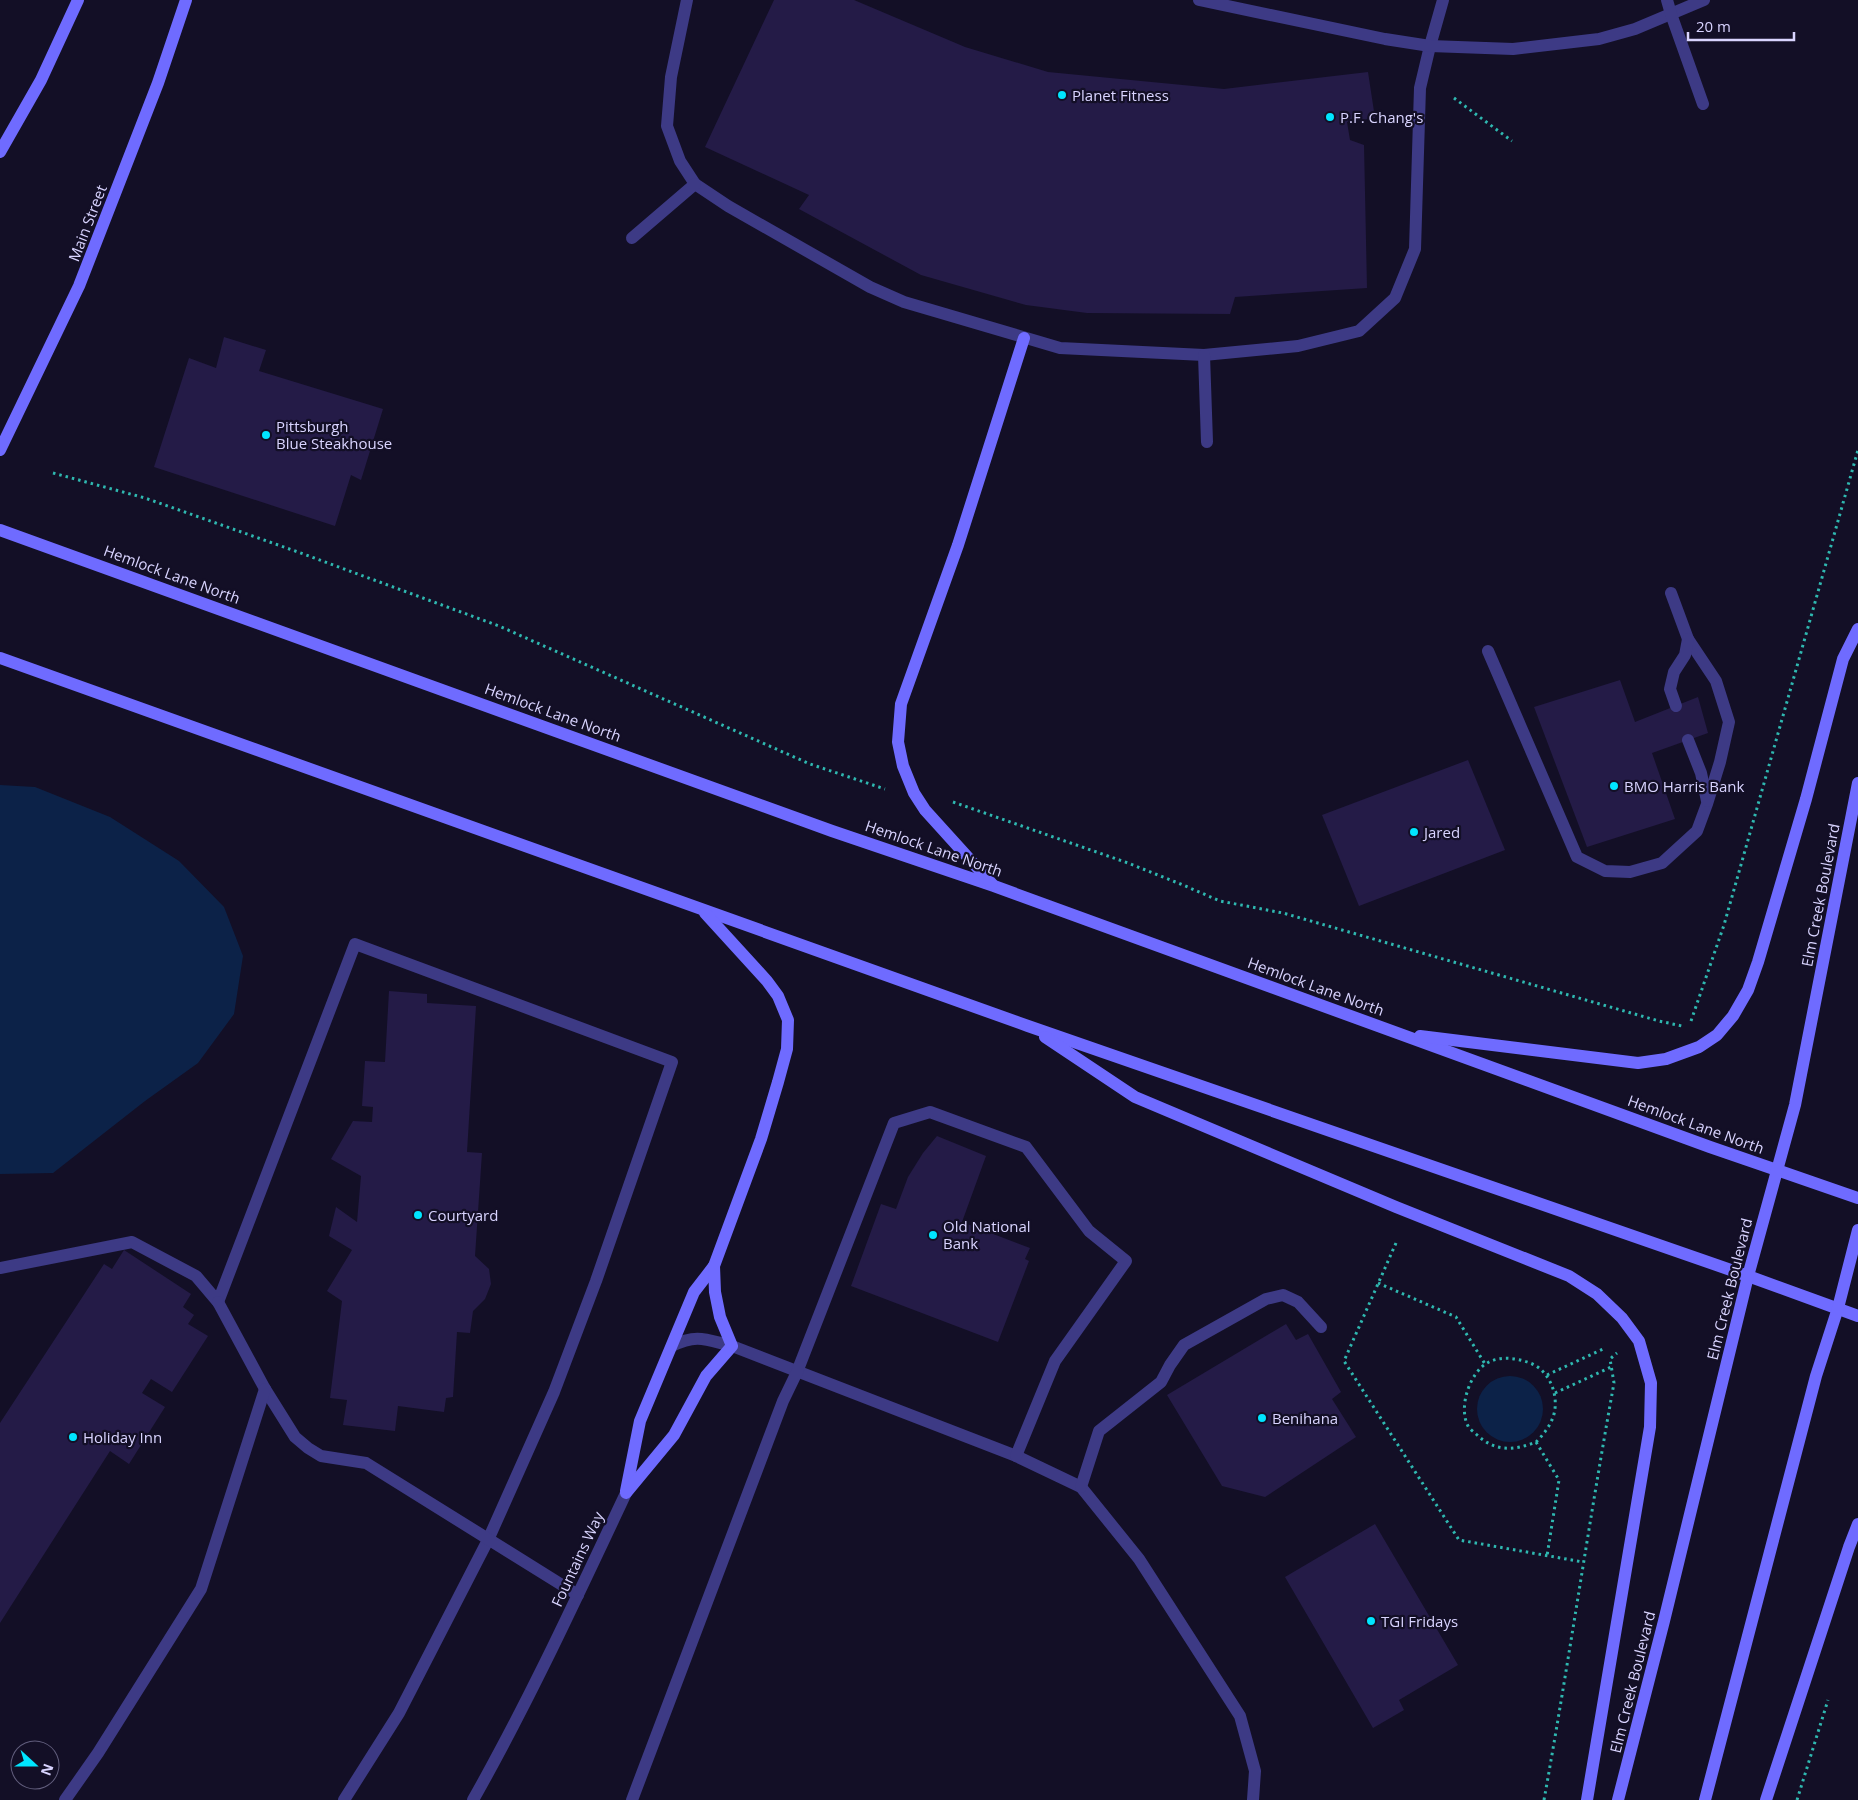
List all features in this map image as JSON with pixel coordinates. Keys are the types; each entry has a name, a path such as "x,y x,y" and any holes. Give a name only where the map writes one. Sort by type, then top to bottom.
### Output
{"main road":[{"path":"0,152 41,80 78,0"},
{"name":"Main Street","path":"0,450 80,286 158,83 186,0"},
{"path":"994,886 925,810 914,793 903,766 898,742 901,704 958,545 987,448 1024,338"},
{"name":"Hemlock Lane North","path":"0,530 1858,1198"},
{"path":"1398,1033 1638,1063 1666,1059 1699,1047 1717,1035 1733,1016 1748,990 1758,962 1806,799 1843,659 1858,629"},
{"path":"0,658 703,911 1858,1316"},
{"name":"Elm Creek Boulevard","path":"1618,1800 1664,1621 1748,1276 1795,1106 1858,783"},
{"path":"626,1493 640,1421 694,1292 714,1266 760,1139 787,1049 788,1020 778,996 767,981 703,911"},
{"path":"1028,1026 1135,1097 1396,1207 1569,1276 1597,1294 1622,1318 1639,1341 1651,1382 1650,1427 1587,1800"},
{"path":"1705,1800 1816,1376 1838,1308 1858,1230"},
{"path":"714,1266 715,1292 720,1318 732,1346"},
{"name":"Fountains Way","path":"626,1493 674,1434 706,1376 732,1346"},
{"path":"1766,1800 1849,1546 1858,1524"}],"street":[{"path":"687,0 671,78 667,126 680,161 695,184 728,206 870,287 904,302 1060,348 1204,355 1298,346 1359,331 1395,298 1415,249 1420,88 1443,0"},
{"path":"1199,0 1385,40 1430,46 1513,49 1599,39 1635,29 1704,0"},
{"path":"1668,0 1671,14 1703,104"},
{"path":"632,238 695,184"},
{"path":"1204,355 1207,442"},
{"path":"1488,651 1578,858 1605,871 1630,872 1662,863 1697,830 1720,762 1729,722 1716,682 1688,639 1671,593"},
{"path":"1676,706 1670,690 1674,672 1685,655 1688,639"},
{"path":"1688,740 1701,772 1707,804"},
{"path":"218,1302 355,944 672,1062 596,1280 554,1392 488,1540 399,1713 344,1800"},
{"path":"632,1800 783,1400 797,1372 894,1123 930,1112 1026,1147 1089,1231 1126,1261 1055,1361 1016,1456"},
{"path":"0,1268 132,1242 196,1276 218,1302 295,1437 308,1448 321,1456 366,1463 578,1595"},
{"path":"1081,1487 1099,1431 1161,1382 1184,1345 1266,1299 1283,1295 1298,1302 1321,1327"},
{"path":"672,1346 686,1339 698,1337 732,1346 1016,1456 1081,1487 1138,1559 1240,1716 1255,1772 1253,1800"},
{"path":"65,1800 98,1753 201,1589 266,1389"},
{"name":"Fountains Way","path":"473,1800 504,1743 578,1595 626,1493"}],"path":[{"path":"1454,98 1512,141"},
{"path":"949,801 1128,863 1220,901 1283,913 1659,1021 1688,1027 1699,1001 1724,925 1858,450"},
{"path":"53,473 154,502 298,552 499,626 810,764 887,789"},
{"path":"1396,1243 1344,1361 1459,1540 1583,1562"},
{"path":"1378,1283 1456,1317 1485,1364"},
{"path":"1547,1375 1603,1349"},
{"path":"1544,1800 1614,1382 1610,1359 1624,1349"},
{"path":"1510,1357 1532,1363 1547,1375 1555,1393 1554,1413 1547,1430 1536,1442 1520,1449 1502,1448 1483,1440 1468,1426 1464,1404 1470,1382 1485,1364 1490,1361 1510,1357"},
{"path":"1555,1393 1611,1367"},
{"path":"1536,1442 1559,1480 1547,1556"}],"water":[{"path":"0,785 35,787 110,817 179,861 224,907 243,956 234,1014 198,1063 145,1101 53,1173 0,1174"},
{"path":"1510,1376 1523,1379 1533,1386 1540,1396 1543,1409 1540,1422 1533,1432 1523,1439 1510,1442 1497,1439 1487,1432 1480,1422 1477,1409 1480,1396 1487,1386 1497,1379"}],"building":[{"path":"774,0 854,0 965,47 1048,72 1224,89 1368,72 1375,118 1347,122 1350,140 1364,145 1367,288 1235,297 1230,314 1087,313 1026,305 921,275 799,209 809,195 705,147"},
{"path":"224,337 266,350 259,371 383,409 361,480 351,475 335,526 154,467 189,358 216,368"},
{"name":"BMO Harris Bank","path":"1620,680 1635,722 1698,697 1708,733 1652,753 1675,819 1587,847 1534,707"},
{"name":"Jared","path":"1468,760 1505,850 1359,906 1322,815"},
{"name":"Courtyard","path":"389,991 427,994 427,1003 476,1006 467,1152 482,1153 475,1256 489,1269 491,1284 485,1299 473,1311 470,1333 457,1332 453,1397 446,1398 444,1412 398,1406 395,1431 343,1425 347,1400 330,1398 342,1301 327,1291 352,1250 329,1236 336,1207 357,1222 361,1176 331,1159 353,1121 372,1122 373,1107 362,1106 365,1061 385,1062"},
{"name":"Old National Bank","path":"937,1136 986,1156 962,1222 1030,1248 1025,1259 1029,1261 998,1342 851,1286 881,1204 896,1209 908,1177 923,1153"},
{"name":"Holiday Inn","path":"124,1250 191,1294 183,1307 194,1315 188,1324 208,1336 172,1392 151,1379 142,1393 165,1407 129,1464 110,1451 0,1623 0,1423 104,1264 112,1269"},
{"name":"Benihana","path":"1286,1324 1296,1340 1308,1334 1341,1392 1332,1399 1356,1437 1265,1497 1222,1486 1167,1395"},
{"name":"TGI Fridays","path":"1375,1524 1458,1665 1399,1700 1404,1710 1373,1728 1285,1577"}],"place":[{"name":"Planet Fitness","path":"1062,95"},
{"name":"P.F. Chang's","path":"1330,117"},
{"name":"Pittsburgh Blue Steakhouse","path":"266,435"},
{"name":"BMO Harris Bank","path":"1614,786"},
{"name":"Jared","path":"1414,832"},
{"name":"Courtyard","path":"418,1215"},
{"name":"Old National Bank","path":"933,1235"},
{"name":"Benihana","path":"1262,1418"},
{"name":"Holiday Inn","path":"73,1437"},
{"name":"TGI Fridays","path":"1371,1621"}]}
